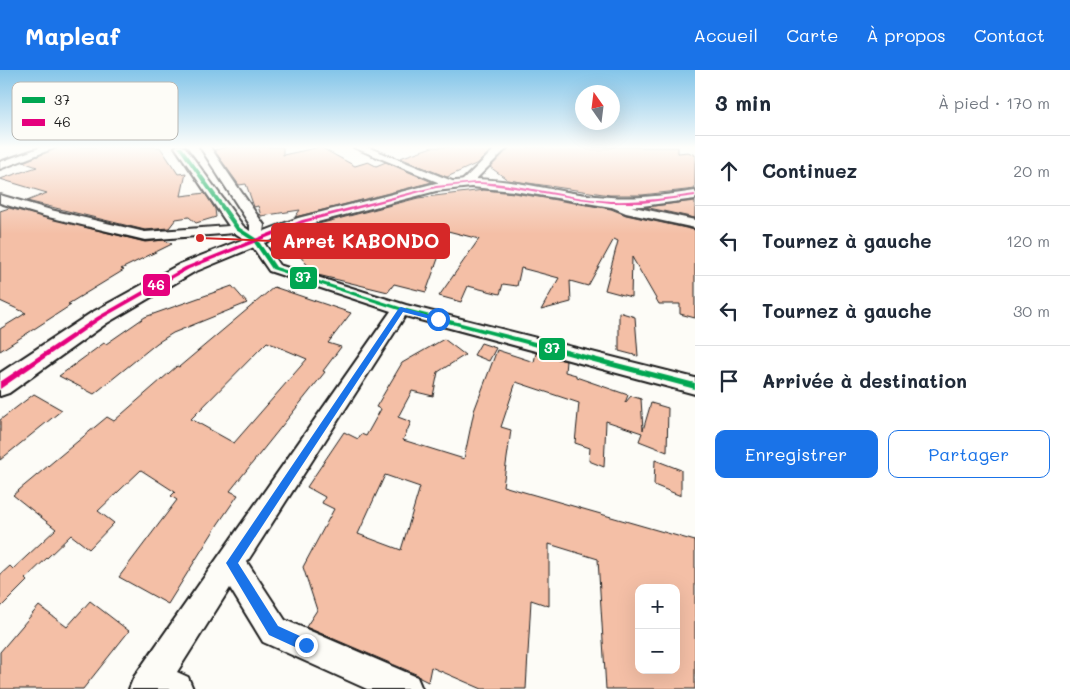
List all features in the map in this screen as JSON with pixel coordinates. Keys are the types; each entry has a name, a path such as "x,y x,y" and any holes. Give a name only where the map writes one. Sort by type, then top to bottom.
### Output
{"street":[{"path":"202,176 274,268 401,309 695,386"},
{"path":"0,386 99,318 246,234 257,225 224,176"},
{"path":"436,176 461,185"},
{"path":"461,185 471,176"},
{"path":"0,199 56,215 146,236 246,234 436,187 461,185 501,185 611,202 695,195"},
{"path":"611,202 630,210 695,224"},
{"path":"159,685 231,563 401,309"},
{"path":"231,563 274,631 405,689"}],"building":[{"path":"10,176 185,176 181,196 205,193 215,209 216,217 196,223 189,217 176,219 169,228 145,230 27,201 47,193 0,179"},
{"path":"232,176 418,176 432,182 295,217 300,210 261,216 258,206 254,207 246,184 239,185"},
{"path":"502,176 695,176 695,189 642,195 610,195 508,180"},
{"path":"484,190 611,209 626,215 695,230 695,318 680,314 680,304 659,304 632,257 631,297 605,290 618,241 614,239 588,286 570,281 571,302 541,310 559,278 521,268 517,286 503,284 500,294 468,286 461,302 439,296 479,239 448,231 426,292 394,284 388,292 316,275 293,248 274,246 280,239 311,226 418,198"},
{"path":"695,201 695,218 645,207"},
{"path":"9,208 145,242 164,240 172,244 121,269 124,270 68,304 71,305 0,351 0,329 26,313 0,301 0,211"},
{"path":"232,286 247,303 173,333 157,343 94,394 59,376 104,343 106,344 145,317"},
{"path":"274,287 351,313 328,343 341,347 323,371 325,372 230,491 238,495 168,604 119,577 177,500 171,496 175,492 141,470 98,511 114,523 89,549 71,535 25,579 27,581 0,608 0,575 10,566 13,569 56,529 13,495 107,417 114,421 177,366 179,367","holes":["267,342 307,359 234,443 191,419"]},
{"path":"619,312 635,317 638,356 619,351"},
{"path":"444,339 465,355 438,372 433,396 412,391 398,417 411,422 403,440 464,459 474,411 497,350 534,362 536,353 566,361 565,372 628,395 625,403 631,396 641,399 643,430 651,403 668,408 667,452 639,441 642,433 606,421 604,467 589,461 590,448 575,443 579,403 516,382 501,427 511,430 503,486 695,541 695,689 606,689 598,559 549,544 549,606 531,600 526,689 482,689 431,667 428,682 418,675 306,627 317,610 303,567 334,509 322,503 325,497 307,487 344,432 358,439 361,434 366,436 381,409 376,407 402,363","holes":["385,475 420,487 401,550 358,534"]},
{"path":"481,343 496,348 489,361 474,355"},
{"path":"34,394 62,410 0,460 0,420"},
{"path":"655,460 681,470 681,496 654,485"},
{"path":"90,601 129,631 83,689 0,689 0,652 39,606 67,627"}],"transit line":[{"name":"37","path":"200,176 238,229 255,240 274,268 401,309 695,386"},
{"name":"46","path":"0,386 99,318 187,268 304,221 436,187 471,183 514,186 611,202 642,201 695,195"}],"place":[{"name":"Arret KABONDO","path":"200,238"}],"route":[{"path":"306,645 274,631 231,563 401,309 438,319"}]}
